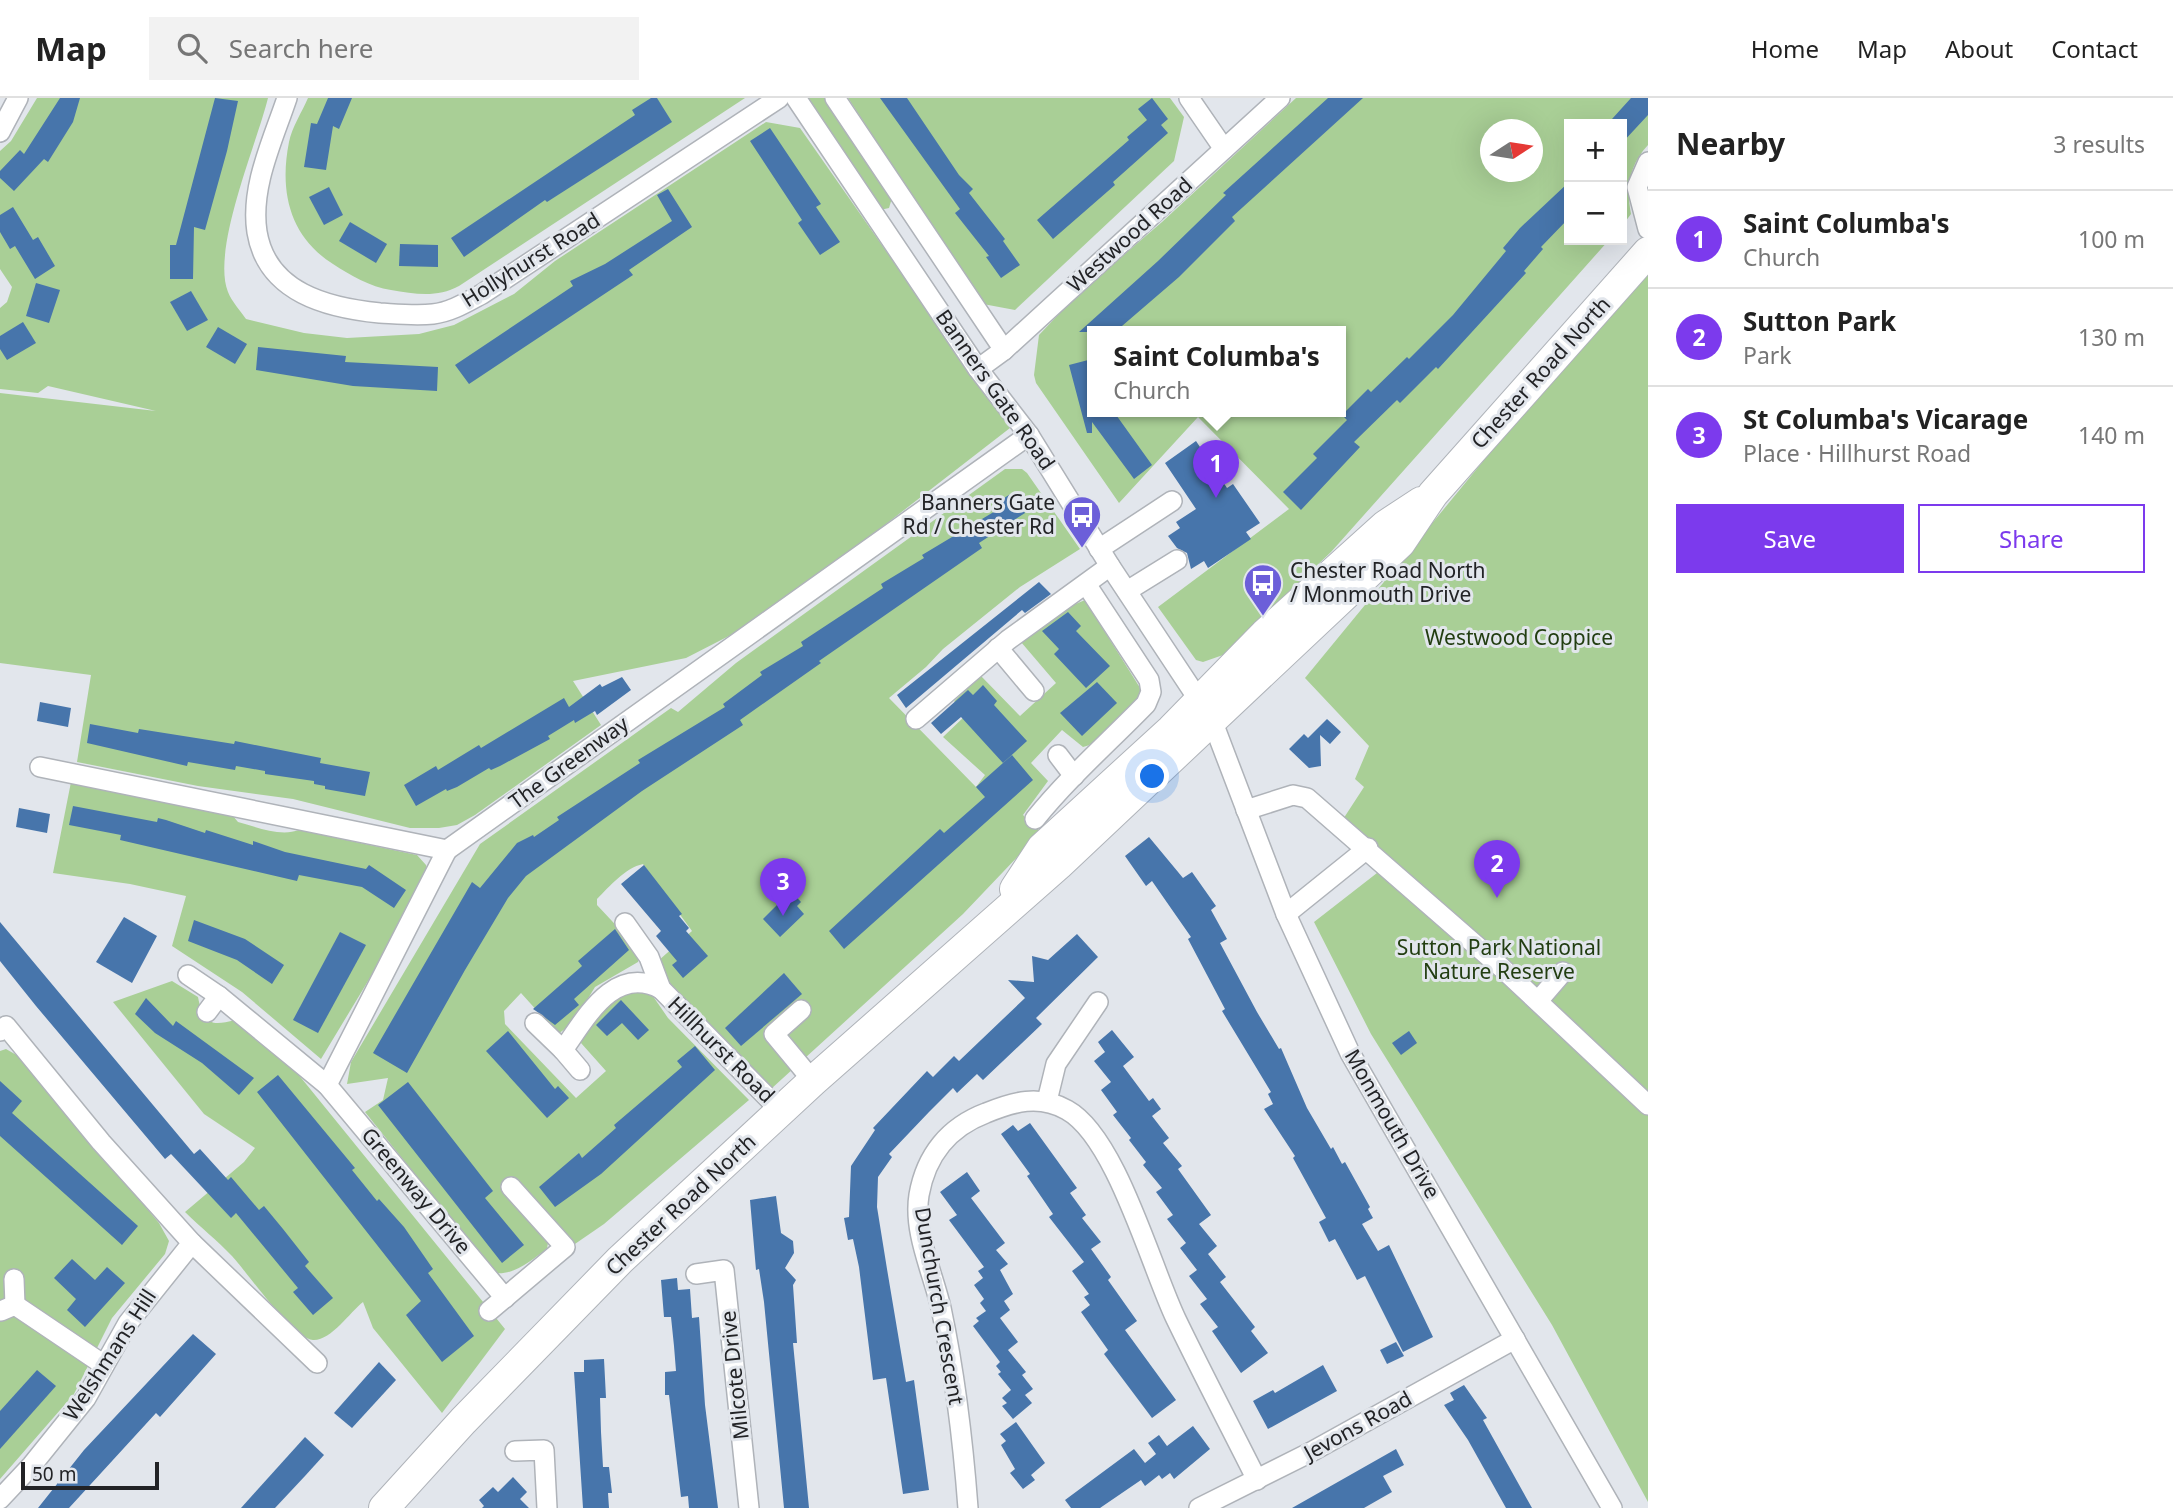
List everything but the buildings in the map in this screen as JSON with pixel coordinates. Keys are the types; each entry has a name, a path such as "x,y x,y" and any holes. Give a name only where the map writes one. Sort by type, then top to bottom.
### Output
{"highway":[{"name":"Chester Road North","path":"384,1508 463,1421 620,1260 813,1081 995,918 1042,848 1171,730 1205,709 1400,543 1433,494 1648,252"}],"street":[{"path":"0,132 18,98"},
{"name":"Hollyhurst Road","path":"287,98 260,182 256,206 257,233 273,272 310,299 332,307 406,315 434,314 457,307 482,294 779,98"},
{"name":"Banners Gate Road","path":"796,98 978,369 1029,435 1104,558 1205,709"},
{"name":"Banners Gate Road","path":"835,98 1004,350"},
{"path":"1189,98 1224,149"},
{"name":"Westwood Road","path":"978,369 1004,350 1280,98"},
{"path":"1648,162 1637,187 1648,229"},
{"name":"The Greenway","path":"447,850 1029,435"},
{"path":"916,719 998,648 1086,584 1104,558 1172,501"},
{"path":"1127,591 1177,560"},
{"path":"1035,818 1146,704 1151,692 1149,680 1086,584"},
{"path":"998,648 1034,691"},
{"name":"Monmouth Drive","path":"1205,709 1286,914 1350,1053 1612,1508"},
{"path":"1058,755 1074,776"},
{"path":"40,767 447,850 327,1085"},
{"path":"1246,810 1293,795 1307,797 1368,848 1538,1001 1648,1105"},
{"path":"1286,914 1368,848"},
{"name":"Hillhurst Road","path":"625,923 649,957 661,989 781,1111"},
{"path":"1538,1001 1563,972"},
{"name":"Greenway Drive","path":"188,975 219,996 327,1085 505,1298"},
{"name":"Hillhurst Road","path":"563,1050 602,998 620,986 637,981 661,989"},
{"path":"207,1012 219,996"},
{"path":"1098,1002 1056,1064 1047,1101 1069,1111 1090,1131 1113,1171 1175,1317 1257,1480"},
{"path":"801,1010 774,1034 813,1081"},
{"path":"535,1023 580,1070"},
{"path":"2,1025 101,1142 192,1243 317,1363"},
{"name":"Dunchurch Crescent","path":"968,1508 963,1442 941,1309 918,1220 919,1196 933,1152 959,1126 974,1117 1022,1100 1047,1101"},
{"path":"489,1311 565,1247 511,1186"},
{"name":"Welshmans Hill","path":"1,1496 86,1398 152,1289 192,1243"},
{"name":"Milcote Drive","path":"696,1274 724,1270 749,1508"},
{"path":"14,1279 8,1308 104,1365"},
{"name":"Jevons Road","path":"1199,1508 1257,1480 1514,1339"},
{"path":"515,1451 544,1450 547,1508"}],"green space":[{"path":"37,98 268,98 230,224 224,273 228,292 246,319 304,333 347,338 419,334 454,325 514,294 555,261 766,122 800,128 1010,428 766,617 686,658 573,681 601,725 457,825 410,828 293,799 198,786 77,762 91,675 0,663 0,393 156,411 48,386 38,393 0,389 0,308 7,302 12,287 0,269 0,151 11,141"},
{"path":"308,98 745,98 459,286 426,294 383,288 353,276 318,253 298,227 287,195 286,160 290,136"},
{"path":"806,98 825,98 892,198 889,208 880,210"},
{"path":"848,98 1170,98 1184,117 1174,161 1015,310 983,304"},
{"path":"1296,98 1648,98 1648,145 1630,177 1631,214 1627,219 1627,119 1564,119 1564,245 1605,245 1331,552 1223,655 1203,662 1196,660 1158,607 1289,509 1198,417 1119,503 1036,383 1034,375 1039,335 1076,296 1162,222"},
{"name":"Sutton Park National Nature Reserve","path":"1648,271 1648,1502 1552,1325 1371,1034 1314,922 1377,873 1336,830 1364,787 1355,779 1369,746 1305,678 1549,381"},
{"path":"1005,469 1022,469 1027,473 1080,549 1020,587 943,649 889,698 976,787 985,775 943,737 966,715 954,701 981,676 1020,716 1056,683 1021,642 1052,614 1085,600 1142,691 1139,700 1119,726 1092,744 1083,747 1062,730 1031,763 1048,781 1023,815 1041,832 963,914 771,1089 672,989 658,961 692,931 643,864 618,878 597,899 597,905 640,951 638,962 595,987 573,1023 558,1034 521,993 504,1011 505,1024 576,1098 606,1071 581,1043 582,1038 616,994 648,989 668,1018 749,1100 604,1224 572,1246 549,1236 547,1249 528,1262 515,1270 494,1273 365,1112 383,1100 388,1078 347,1084 351,1062 480,844 671,708 678,712 736,663"},
{"path":"71,782 233,816 238,822 268,831 299,830 417,855 426,865 429,880 321,1059 242,992 172,946 186,896 130,884 53,873"},
{"path":"172,981 198,997 202,1013 209,1021 219,1023 235,1020 285,1058 505,1329 442,1413 373,1328 363,1302 327,1336 313,1340 304,1337 271,1304 232,1256 185,1212 244,1162 255,1148 204,1114 113,1002"},
{"path":"6,1049 20,1057 159,1223 169,1241 165,1254 112,1318 74,1394 0,1479 0,1051"}],"place":[{"name":"Saint Columba's","path":"1216,498"},
{"name":"Banners Gate Rd / Chester Rd","path":"1082,549"},
{"name":"Chester Road North / Monmouth Drive","path":"1263,617"},
{"name":"Sutton Park","path":"1497,898"},
{"name":"St Columba's Vicarage","path":"783,916"}],"park label":[{"name":"Westwood Coppice","path":"1519,638"}]}
